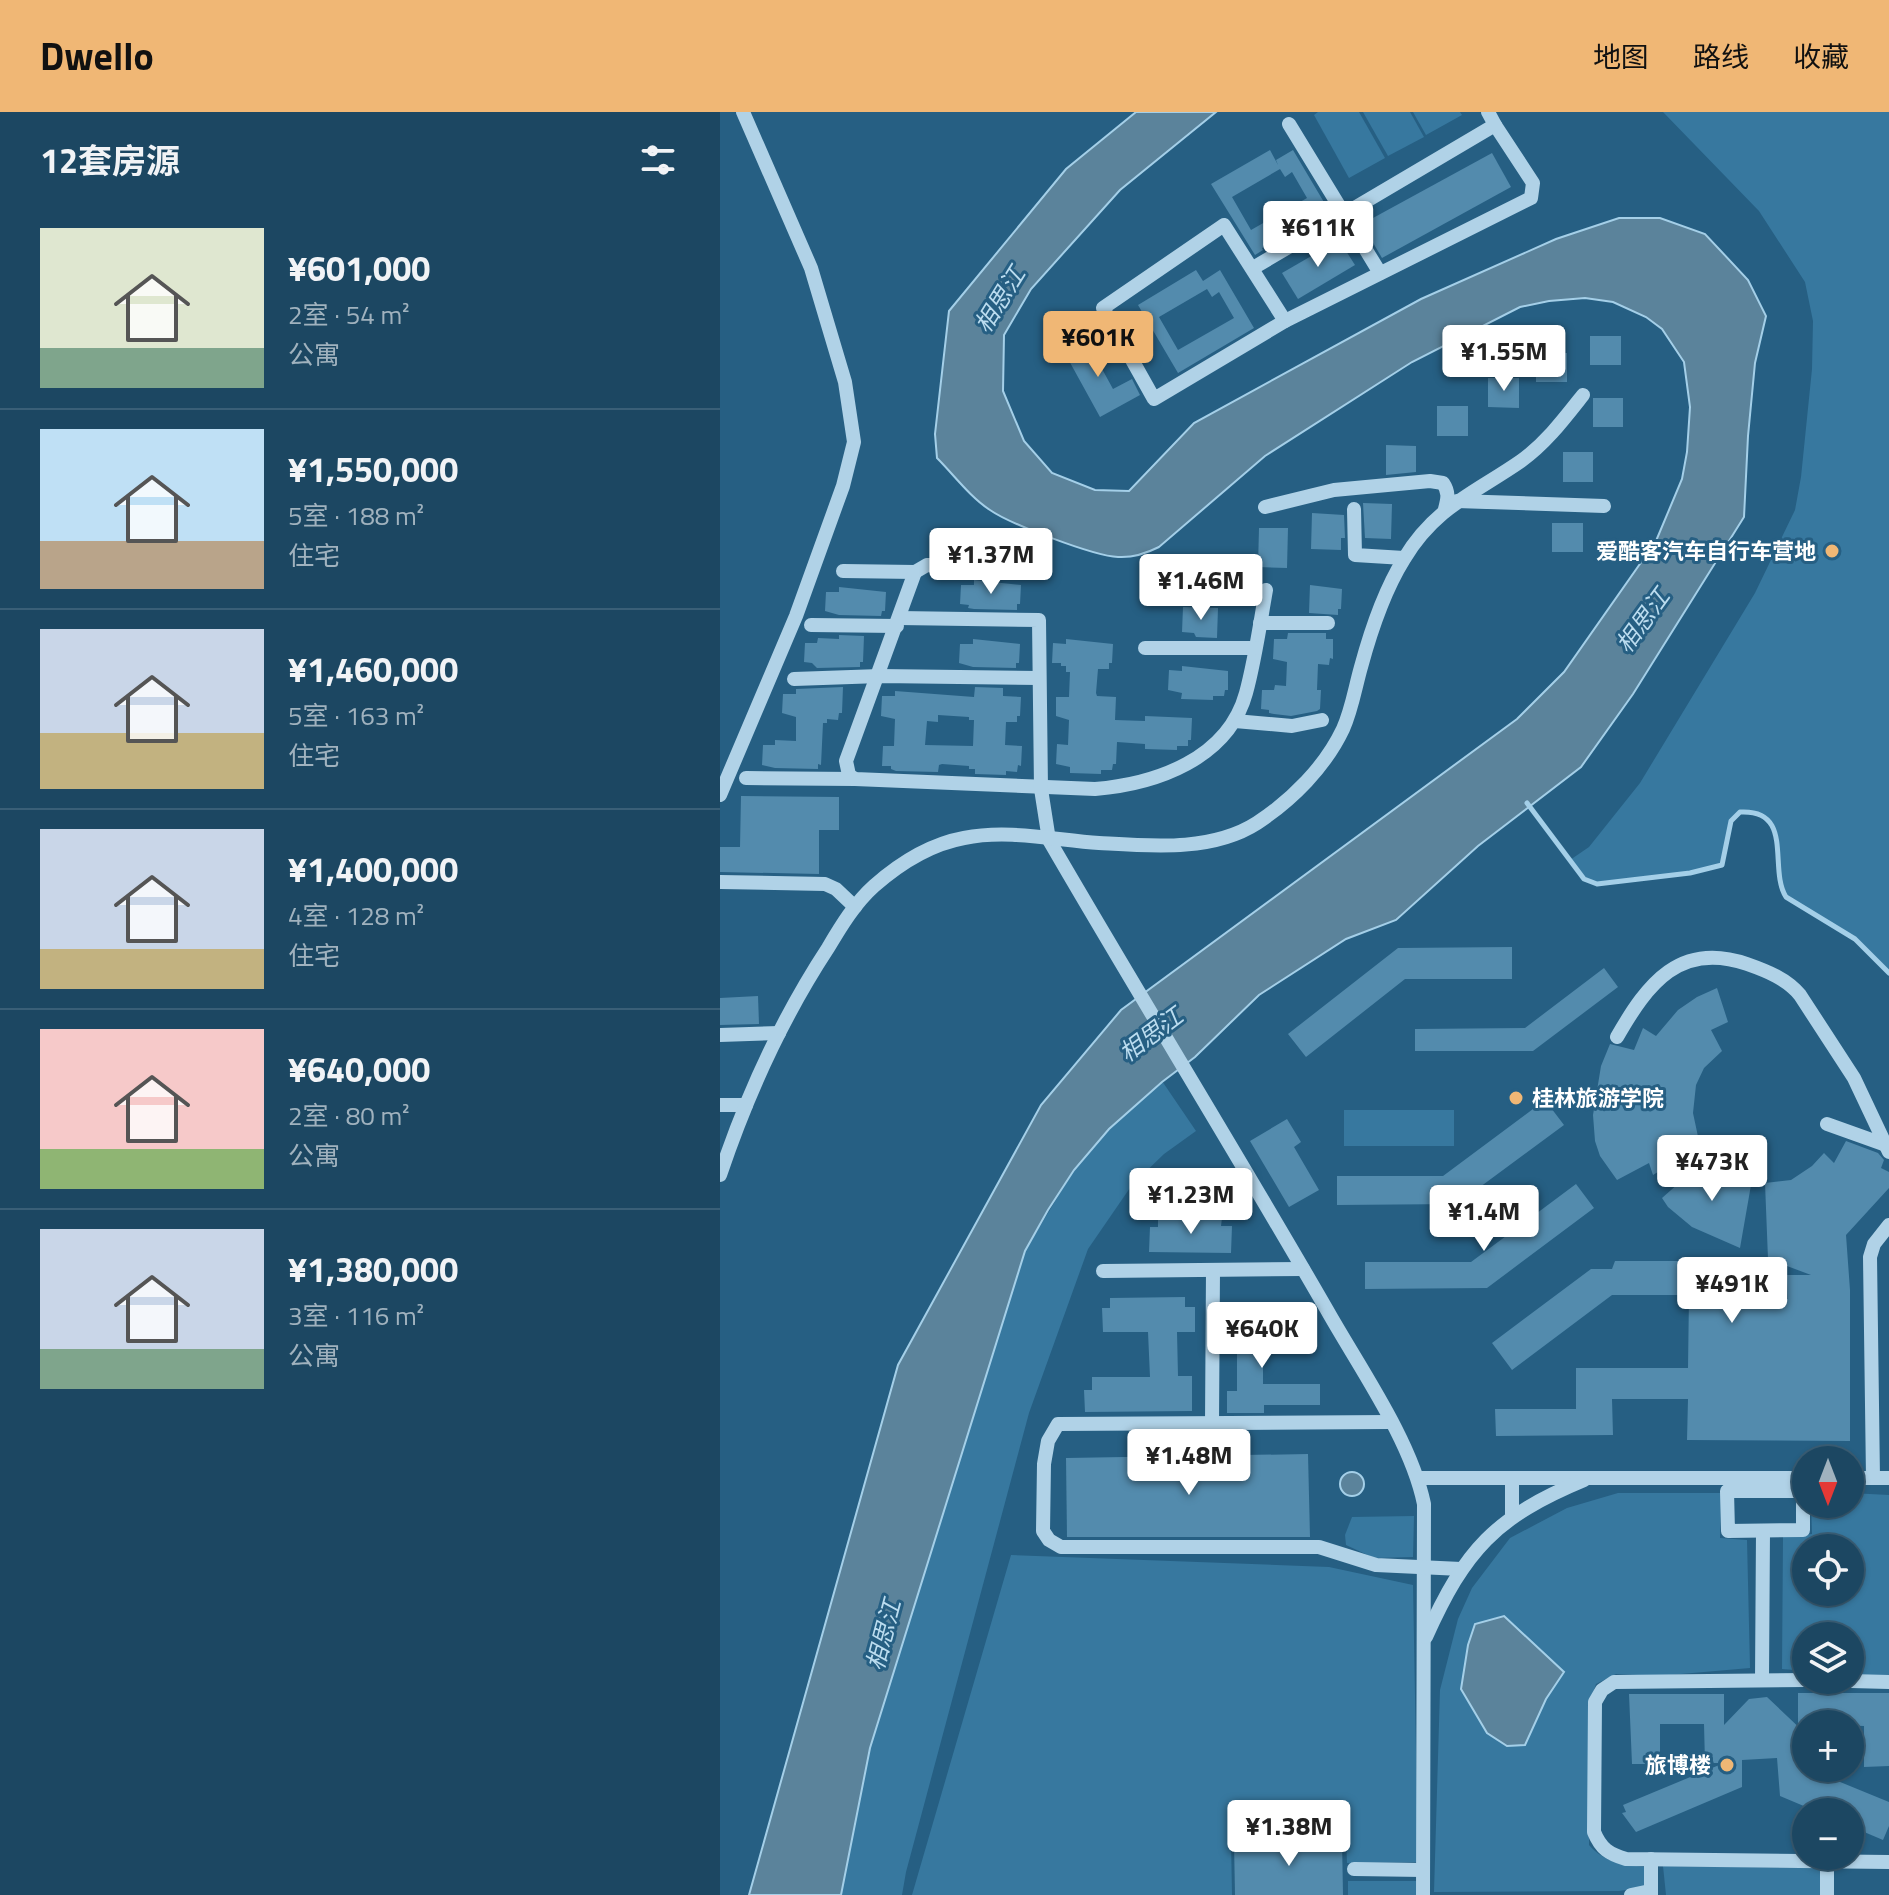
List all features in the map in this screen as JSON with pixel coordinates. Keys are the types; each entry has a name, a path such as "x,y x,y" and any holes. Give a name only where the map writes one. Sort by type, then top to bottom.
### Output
{"street":[{"path":"720,795 796,616 843,486 854,442 845,382 811,268 743,112"},
{"path":"1253,268 1344,214 1492,118 1533,183 1531,198 1285,321 1154,399 1103,308 1224,225 1285,321"},
{"path":"1289,124 1380,273"},
{"path":"720,1172 779,1033 813,971 855,907 874,887 926,850 960,838 994,833 1126,845 1181,845 1239,832 1286,803 1313,774 1342,730 1385,595 1404,558 1451,505 1540,446 1583,395"},
{"path":"1265,507 1334,490 1430,481 1443,483 1451,505"},
{"path":"1451,505 1604,506"},
{"path":"1354,509 1355,555 1404,558"},
{"path":"843,571 915,572 927,565 1019,566"},
{"path":"855,779 849,775 846,761 880,676 915,572"},
{"path":"746,778 855,779 1041,789 1115,787 1159,777 1199,757 1235,721 1246,695 1266,590"},
{"path":"811,625 1039,620 1041,789 1049,840 1303,1269 1390,1422 1418,1478 1424,1504 1423,1895"},
{"path":"1260,623 1328,623"},
{"path":"1145,648 1255,648"},
{"path":"794,679 880,676 1039,678"},
{"path":"1235,721 1292,726 1322,720"},
{"path":"720,882 825,884 836,889 855,907"},
{"path":"1617,1037 1642,997 1670,968 1686,960 1718,957 1757,968 1789,984 1800,995 1854,1078 1886,1148"},
{"path":"720,1035 779,1033"},
{"path":"720,1105 746,1105"},
{"path":"1827,1124 1886,1148"},
{"path":"1873,1478 1870,1257 1874,1244 1889,1225"},
{"path":"1103,1271 1303,1269"},
{"path":"1212,1423 1213,1270"},
{"path":"1390,1422 1058,1424 1048,1441 1044,1464 1043,1531 1049,1540 1061,1547 1319,1547 1376,1565 1461,1569"},
{"path":"1418,1478 1589,1478 1762,1484 1803,1491 1803,1530 1728,1531 1727,1491 1762,1484 1792,1480"},
{"path":"1512,1478 1512,1516"},
{"path":"1423,1645 1450,1586 1476,1548 1512,1516 1589,1478"},
{"path":"1864,1478 1889,1478"},
{"path":"1762,1679 1763,1531"},
{"path":"1792,1680 1614,1682 1602,1690 1595,1702 1594,1832 1600,1845 1610,1854 1626,1859 1792,1861"},
{"path":"1864,1681 1889,1682"},
{"path":"1631,1895 1651,1893 1651,1859"},
{"path":"1864,1862 1889,1862"},
{"path":"1354,1869 1423,1870"},
{"path":"1827,1870 1827,1895"}],"shaded area":[{"path":"1318,112 1359,112 1385,158 1349,178 1314,115"},
{"path":"1363,112 1410,112 1424,137 1388,156"},
{"path":"1413,112 1460,112 1462,115 1426,135"},
{"name":"爱酷客汽车自行车营地","path":"1663,112 1889,112 1889,973 1855,939 1786,897 1781,885 1774,830 1768,820 1757,814 1740,812 1731,821 1724,863 1716,868 1597,884 1584,879 1570,860 1589,847 1640,783 1755,593 1795,510 1801,477 1812,369 1813,321 1805,282 1759,211"},
{"path":"1162,1081 1196,1131 1164,1154 1132,1185 1088,1249 1029,1413 902,1895 841,1895 870,1748 1025,1251 1074,1170 1109,1129"},
{"path":"1344,1110 1454,1110 1454,1146 1344,1146"},
{"path":"1618,1493 1721,1493 1720,1538 1747,1540 1750,1668 1658,1676 1616,1674 1596,1684 1589,1705 1589,1845 1608,1859 1645,1867 1645,1887 1619,1891 1434,1892 1440,1690 1458,1619 1472,1588 1510,1538 1567,1508"},
{"path":"1864,1494 1889,1495 1889,1677 1864,1675 1864,1622 1792,1622 1792,1670 1782,1669 1783,1537 1792,1536 1792,1606 1864,1606 1864,1534 1812,1534 1811,1518 1864,1518"},
{"path":"1414,1516 1413,1557 1374,1558 1346,1545 1345,1535 1352,1517"},
{"path":"1011,1555 1329,1567 1413,1585 1418,1862 1347,1863 1346,1837 1231,1840 1232,1895 912,1895"},
{"path":"1663,1866 1821,1870 1821,1895 1666,1895"},
{"path":"1348,1881 1416,1881 1416,1895 1348,1895"}],"water":[{"name":"相思江","path":"1136,112 1216,112 1120,190 1031,289 1004,335 1003,391 1024,441 1052,473 1095,490 1129,491 1194,423 1421,299 1556,239 1619,218 1660,218 1705,234 1748,280 1766,316 1755,363 1744,517 1633,694 1581,767 1478,846 1396,920 1346,939 1259,995 1195,1057 1109,1129 1074,1170 1025,1251 870,1748 841,1895 749,1895 898,1365 1041,1105 1121,1010 1517,719 1564,672 1656,541 1682,479 1690,407 1684,362 1662,329 1646,317 1613,302 1585,298 1520,307 1412,362 1265,456 1159,547 1144,554 1118,557 1091,551 1033,531 990,510 937,458 935,434 949,311 1066,169"},
{"path":"1352,1472 1361,1475 1364,1484 1361,1493 1352,1496 1343,1493 1340,1484 1343,1475"},
{"path":"1504,1616 1564,1672 1546,1699 1525,1745 1507,1746 1487,1733 1461,1689 1468,1645 1475,1624"}],"building":[{"path":"1270,150 1278,165 1276,160 1293,150 1328,209 1255,255 1211,184","holes":["1280,169 1285,177 1292,172 1307,198 1251,230 1232,197"]},
{"path":"1492,153 1511,187 1382,258 1362,224"},
{"path":"1339,240 1355,265 1298,299 1282,273"},
{"path":"1196,270 1203,281 1220,270 1254,328 1178,373 1138,305","holes":["1207,289 1212,297 1219,292 1234,318 1178,350 1159,317"]},
{"path":"1084,336 1113,389 1132,379 1140,395 1100,417 1062,348"},
{"path":"1590,336 1621,336 1621,365 1590,365"},
{"path":"1536,353 1567,353 1567,382 1536,382"},
{"path":"1488,378 1519,378 1519,408 1488,407"},
{"path":"1593,398 1623,398 1623,427 1593,427"},
{"path":"1437,406 1468,406 1468,436 1437,436"},
{"path":"1386,445 1416,446 1416,472 1386,475"},
{"path":"1563,452 1593,452 1593,482 1563,482"},
{"path":"1363,503 1392,504 1391,539 1365,538"},
{"path":"1312,513 1344,515 1345,538 1341,538 1341,550 1311,549"},
{"path":"1552,523 1583,523 1583,552 1552,552"},
{"path":"1259,528 1288,528 1287,568 1258,567"},
{"path":"974,580 1021,585 1017,610 974,609 960,604 961,585 974,585"},
{"path":"1310,585 1342,589 1338,615 1309,613"},
{"path":"839,587 886,592 885,611 881,616 839,615 825,611 826,592 839,592"},
{"path":"1183,607 1218,608 1217,638 1196,637 1194,633 1182,632"},
{"path":"1288,633 1326,633 1326,639 1333,639 1333,659 1330,658 1329,665 1318,664 1317,690 1321,690 1320,709 1317,711 1291,716 1261,709 1262,690 1274,690 1275,685 1286,686 1287,662 1273,659 1274,639 1287,639"},
{"path":"839,635 864,636 860,667 817,668 812,663 804,662 805,643 817,643 818,638 839,639"},
{"path":"973,639 1020,644 1019,663 1016,663 1016,668 973,667 959,663 960,644 973,644"},
{"path":"1066,639 1113,644 1109,669 1098,669 1096,693 1097,696 1116,697 1115,720 1145,721 1145,716 1192,718 1188,746 1177,746 1177,750 1145,749 1145,744 1117,742 1116,764 1113,764 1112,770 1101,770 1101,774 1070,773 1070,767 1056,764 1057,744 1068,745 1069,720 1056,716 1056,697 1069,697 1070,672 1066,672 1066,666 1061,666 1061,663 1052,663 1053,643 1066,644"},
{"path":"1182,666 1228,671 1228,690 1225,690 1224,696 1213,696 1213,700 1181,699 1182,693 1168,690 1169,670 1182,671"},
{"path":"843,687 842,713 839,713 838,720 827,719 827,723 823,723 821,765 818,764 818,769 762,765 763,745 775,745 775,740 796,741 796,717 782,713 783,694 796,694 796,689"},
{"path":"975,687 1003,688 1003,696 1021,697 1017,722 1006,722 1005,745 1022,746 1021,766 1018,765 1017,772 1006,771 1006,775 975,774 975,769 969,769 969,766 942,764 938,772 896,771 891,766 882,766 883,746 894,746 895,719 881,716 882,696 895,696 895,691 974,697","holes":["938,715 969,717 969,720 974,720 973,746 925,745 927,721 938,722"]},
{"path":"741,796 839,797 839,830 819,830 819,874 720,872 720,847 740,847"},
{"path":"1512,947 1512,979 1405,979 1306,1057 1288,1034 1398,948"},
{"path":"1604,968 1618,987 1533,1051 1415,1051 1415,1029 1525,1028"},
{"path":"1717,988 1728,1022 1711,1030 1722,1051 1704,1068 1696,1085 1693,1113 1700,1146 1653,1175 1649,1163 1617,1180 1600,1156 1595,1141 1593,1115 1601,1066 1610,1044 1634,1050 1643,1028 1656,1036 1678,1010"},
{"path":"758,996 759,1024 720,1025 720,998"},
{"path":"1545,1100 1564,1125 1457,1204 1337,1205 1337,1176 1443,1176"},
{"path":"1287,1119 1301,1142 1294,1147 1319,1190 1289,1207 1250,1141"},
{"path":"1846,1141 1878,1153 1884,1160 1881,1168 1889,1172 1889,1188 1846,1235 1850,1290 1850,1441 1687,1440 1688,1399 1612,1399 1613,1435 1496,1436 1495,1409 1576,1409 1576,1368 1688,1368 1689,1295 1612,1295 1512,1370 1492,1343 1591,1269 1612,1269 1615,1261 1734,1261 1735,1274 1756,1274 1756,1299 1788,1299 1787,1275 1811,1275 1787,1266 1786,1261 1768,1259 1765,1183 1791,1180 1812,1166 1824,1153 1834,1163"},
{"path":"1705,1160 1715,1169 1751,1185 1740,1248 1692,1227 1662,1198"},
{"path":"1576,1184 1594,1208 1487,1288 1365,1289 1365,1262 1471,1262"},
{"path":"1158,1217 1222,1218 1221,1226 1232,1226 1231,1253 1149,1252 1150,1227 1158,1227"},
{"path":"1185,1297 1185,1307 1195,1307 1195,1332 1177,1332 1178,1376 1192,1376 1192,1411 1085,1412 1084,1390 1092,1390 1092,1377 1150,1377 1148,1332 1103,1332 1102,1308 1110,1308 1110,1298"},
{"path":"1226,1321 1286,1321 1286,1342 1263,1342 1263,1384 1320,1384 1320,1405 1264,1405 1264,1413 1227,1413 1227,1391 1237,1391 1237,1344 1226,1344"},
{"path":"1308,1454 1310,1537 1067,1537 1066,1458"},
{"path":"1889,1693 1889,1766 1864,1767 1864,1710 1798,1710 1798,1694"},
{"name":"旅博楼","path":"1629,1694 1724,1694 1724,1725 1749,1699 1767,1697 1792,1721 1792,1782 1840,1782 1889,1802 1889,1826 1883,1840 1864,1832 1864,1798 1792,1798 1792,1801 1780,1796 1777,1758 1742,1760 1742,1787 1636,1832 1622,1813 1626,1812 1623,1805 1724,1763 1705,1763 1704,1724 1660,1724 1660,1764 1632,1764"},
{"path":"1342,1840 1343,1895 1235,1895 1234,1842"}],"waterway":[{"path":"1527,803 1584,879 1597,884 1690,873 1722,865 1731,821 1740,812 1757,814 1768,820 1774,830 1781,885 1786,897 1855,939 1889,973"}],"place":[{"name":"爱酷客汽车自行车营地","path":"1832,551"},
{"name":"桂林旅游学院","path":"1516,1098"},
{"name":"旅博楼","path":"1727,1765"}]}
